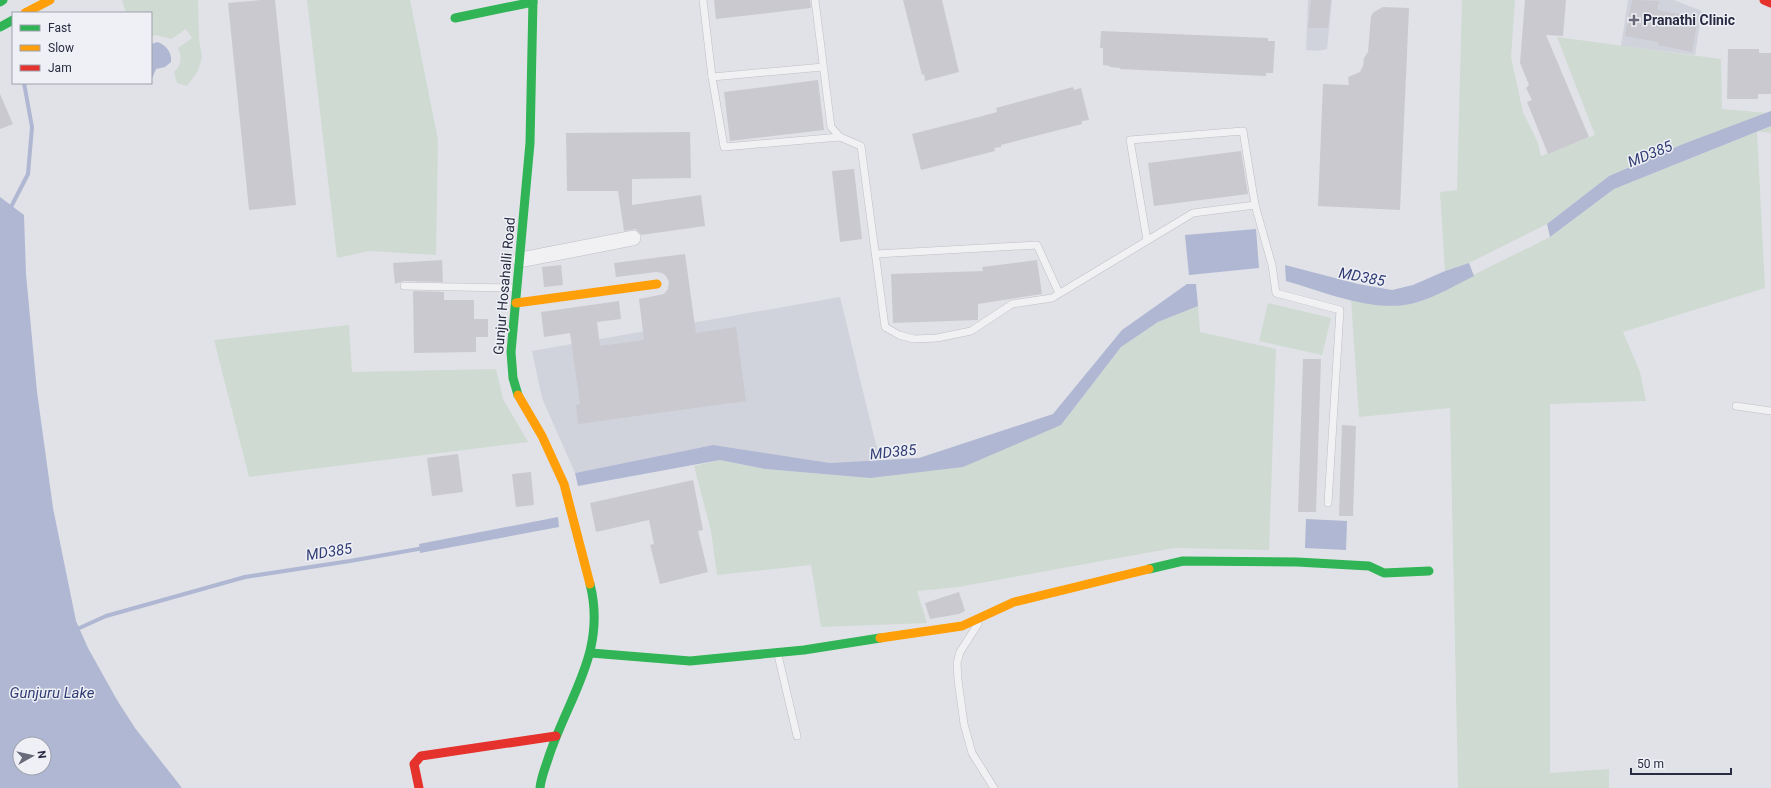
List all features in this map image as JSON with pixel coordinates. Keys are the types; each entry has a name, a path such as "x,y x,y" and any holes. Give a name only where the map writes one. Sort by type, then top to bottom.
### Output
{"street":[{"path":"28,12 50,0"},
{"path":"1764,0 1771,2"},
{"path":"455,18 533,1"},
{"name":"Gunjur Hosahalli Road","path":"533,1 530,143 511,352 513,378 518,395 542,436 564,484 571,506 593,596 594,635 591,653 575,697 556,736 541,780 540,788"},
{"path":"0,27 12,21"},
{"path":"520,260 634,238"},
{"path":"516,303 657,284"},
{"path":"591,653 690,661 778,653 962,626 1014,602 1183,560 1297,562 1369,566 1384,573 1429,571"},
{"path":"419,788 414,764 422,756 556,736"}],"lane":[{"path":"703,0 712,77 724,147 840,137"},
{"path":"815,0 831,127 840,137 861,146 885,327 899,335 914,338 956,335 971,331 1012,304 1052,298 1193,213 1255,204"},
{"path":"712,77 823,67"},
{"path":"1147,240 1130,140 1243,131 1255,204 1272,265 1276,293 1340,310 1328,503"},
{"path":"876,254 1037,245 1059,293"},
{"path":"404,286 517,288"},
{"path":"1736,406 1771,411"},
{"path":"982,617 960,652 956,663 964,724 972,753 994,788"},
{"path":"778,653 797,736"}],"shaded area":[{"path":"122,0 198,0 199,39 202,57 198,71 187,86 177,83 174,72 180,64 178,48 192,38 186,29 171,39 156,35 152,36 152,12 126,12"},
{"path":"307,0 410,0 438,140 436,255 369,251 337,258"},
{"path":"1308,0 1332,0 1327,49 1318,51 1306,50"},
{"path":"1462,0 1515,0 1511,57 1523,112 1538,143 1541,156 1595,135 1557,37 1721,59 1722,109 1768,113 1683,144 1609,176 1547,224 1469,263 1445,271 1440,192 1457,190"},
{"path":"1628,0 1674,0 1702,11 1695,55 1621,46"},
{"path":"1771,126 1771,133 1758,131"},
{"path":"1757,132 1765,288 1623,332 1640,372 1646,401 1550,404 1550,773 1609,769 1609,788 1458,788 1450,408 1359,417 1351,299 1393,306 1419,302 1550,237 1614,189"},
{"path":"840,297 880,461 830,463 713,445 575,473 542,398 532,351"},
{"path":"1268,303 1331,318 1322,355 1259,341"},
{"path":"1198,306 1200,332 1276,349 1269,550 1174,548 958,587 917,591 927,623 821,627 811,565 717,575 711,531 694,466 720,460 765,469 870,478 1061,425 1121,347 1158,322"},
{"path":"349,325 352,372 496,369 503,399 528,442 249,477 214,340"}],"water":[{"path":"158,42 164,46 171,56 171,62 165,67 156,69 152,79 152,44"},
{"path":"1771,111 1771,126 1614,189 1550,237 1547,224 1609,176 1683,144"},
{"name":"Gunjuru Lake","path":"0,197 24,215 26,274 37,392 53,508 76,621 88,648 117,700 135,728 182,788 0,788"},
{"path":"1256,229 1259,268 1189,275 1185,235"},
{"path":"1469,263 1474,276 1453,287 1418,302 1386,306 1368,304 1334,296 1286,281 1285,265 1358,284 1392,290 1413,285 1445,271"},
{"path":"1187,284 1196,284 1198,306 1158,322 1121,347 1061,425 963,467 870,478 765,469 720,460 578,486 575,473 713,445 830,463 919,458 1053,414 1122,330"},
{"path":"558,517 559,527 420,553 419,544"},
{"path":"1306,519 1347,521 1346,550 1305,548"}],"building":[{"path":"275,0 296,205 249,210 228,3"},
{"path":"714,0 810,0 811,8 716,19"},
{"path":"903,0 942,0 959,72 925,81 924,74 922,75"},
{"path":"1311,0 1331,0 1328,28 1308,28"},
{"path":"1525,0 1566,0 1563,36 1546,35 1589,137 1548,154 1527,102 1532,100 1526,88 1529,85 1520,63"},
{"path":"1632,0 1659,1 1657,10 1698,18 1692,52 1658,45 1658,42 1625,36"},
{"path":"1383,7 1409,8 1400,210 1318,206 1323,84 1349,85 1348,77 1360,72 1363,66 1364,58 1368,52 1371,16 1374,12"},
{"path":"1101,31 1268,38 1268,41 1275,41 1273,73 1266,73 1266,76 1120,69 1110,67 1103,65 1103,48 1100,48"},
{"path":"1728,49 1759,49 1759,53 1771,53 1771,94 1758,94 1758,99 1727,99"},
{"path":"818,80 824,130 730,141 724,92"},
{"path":"1073,87 1074,90 1081,88 1089,120 1082,121 1082,124 1001,145 1001,147 994,148 995,151 921,170 912,134 997,112 996,108"},
{"path":"0,94 13,124 0,129"},
{"path":"690,132 691,178 632,179 632,205 701,195 705,226 641,235 636,229 624,231 618,191 567,191 566,133"},
{"path":"1241,151 1248,194 1154,206 1148,163"},
{"path":"854,169 862,239 840,242 832,171"},
{"path":"685,254 696,333 736,327 746,401 578,424 576,405 580,404 570,333 544,337 541,312 619,301 621,319 597,322 600,346 644,340 639,299 664,294 668,289 669,282 666,276 662,273 656,272 616,277 614,263"},
{"path":"442,260 443,282 404,281 395,284 393,263"},
{"path":"1037,260 1042,294 978,304 978,320 893,323 891,274 983,271 982,267"},
{"path":"561,265 563,285 544,287 542,267"},
{"path":"413,291 444,292 444,300 474,300 474,319 488,319 488,337 476,337 476,352 414,353"},
{"path":"1303,359 1321,359 1316,512 1298,512"},
{"path":"1342,425 1356,426 1353,516 1339,516"},
{"path":"458,454 463,492 432,496 427,458"},
{"path":"531,472 534,505 516,507 512,474"},
{"path":"693,480 703,530 698,531 708,572 660,584 650,545 654,544 649,520 596,532 590,503"},
{"path":"959,592 965,611 959,614 930,619 925,603"}],"waterway":[{"path":"10,209 28,174 32,127 24,84"},
{"name":"MD385","path":"75,630 106,616 245,577 424,548"}],"traffic: fast":[{"path":"518,395 513,378 511,352 530,143 533,0"},
{"path":"455,18 533,2"},
{"path":"0,27 12,21"},
{"path":"1149,569 1183,561 1297,562 1369,566 1384,573 1429,571"},
{"path":"540,788 542,776 557,734 575,693 590,652 594,631 594,608 590,584"},
{"path":"591,653 690,661 804,650 880,638"}],"traffic: slow":[{"path":"27,12 50,0"},
{"path":"516,303 657,284"},
{"path":"518,395 542,436 564,484 590,584"},
{"path":"880,638 962,626 1014,602 1149,569"}],"traffic: jam":[{"path":"1764,0 1771,3"},
{"path":"419,788 414,764 421,756 556,736"}],"place":[{"name":"Pranathi Clinic","path":"1634,20"}]}
